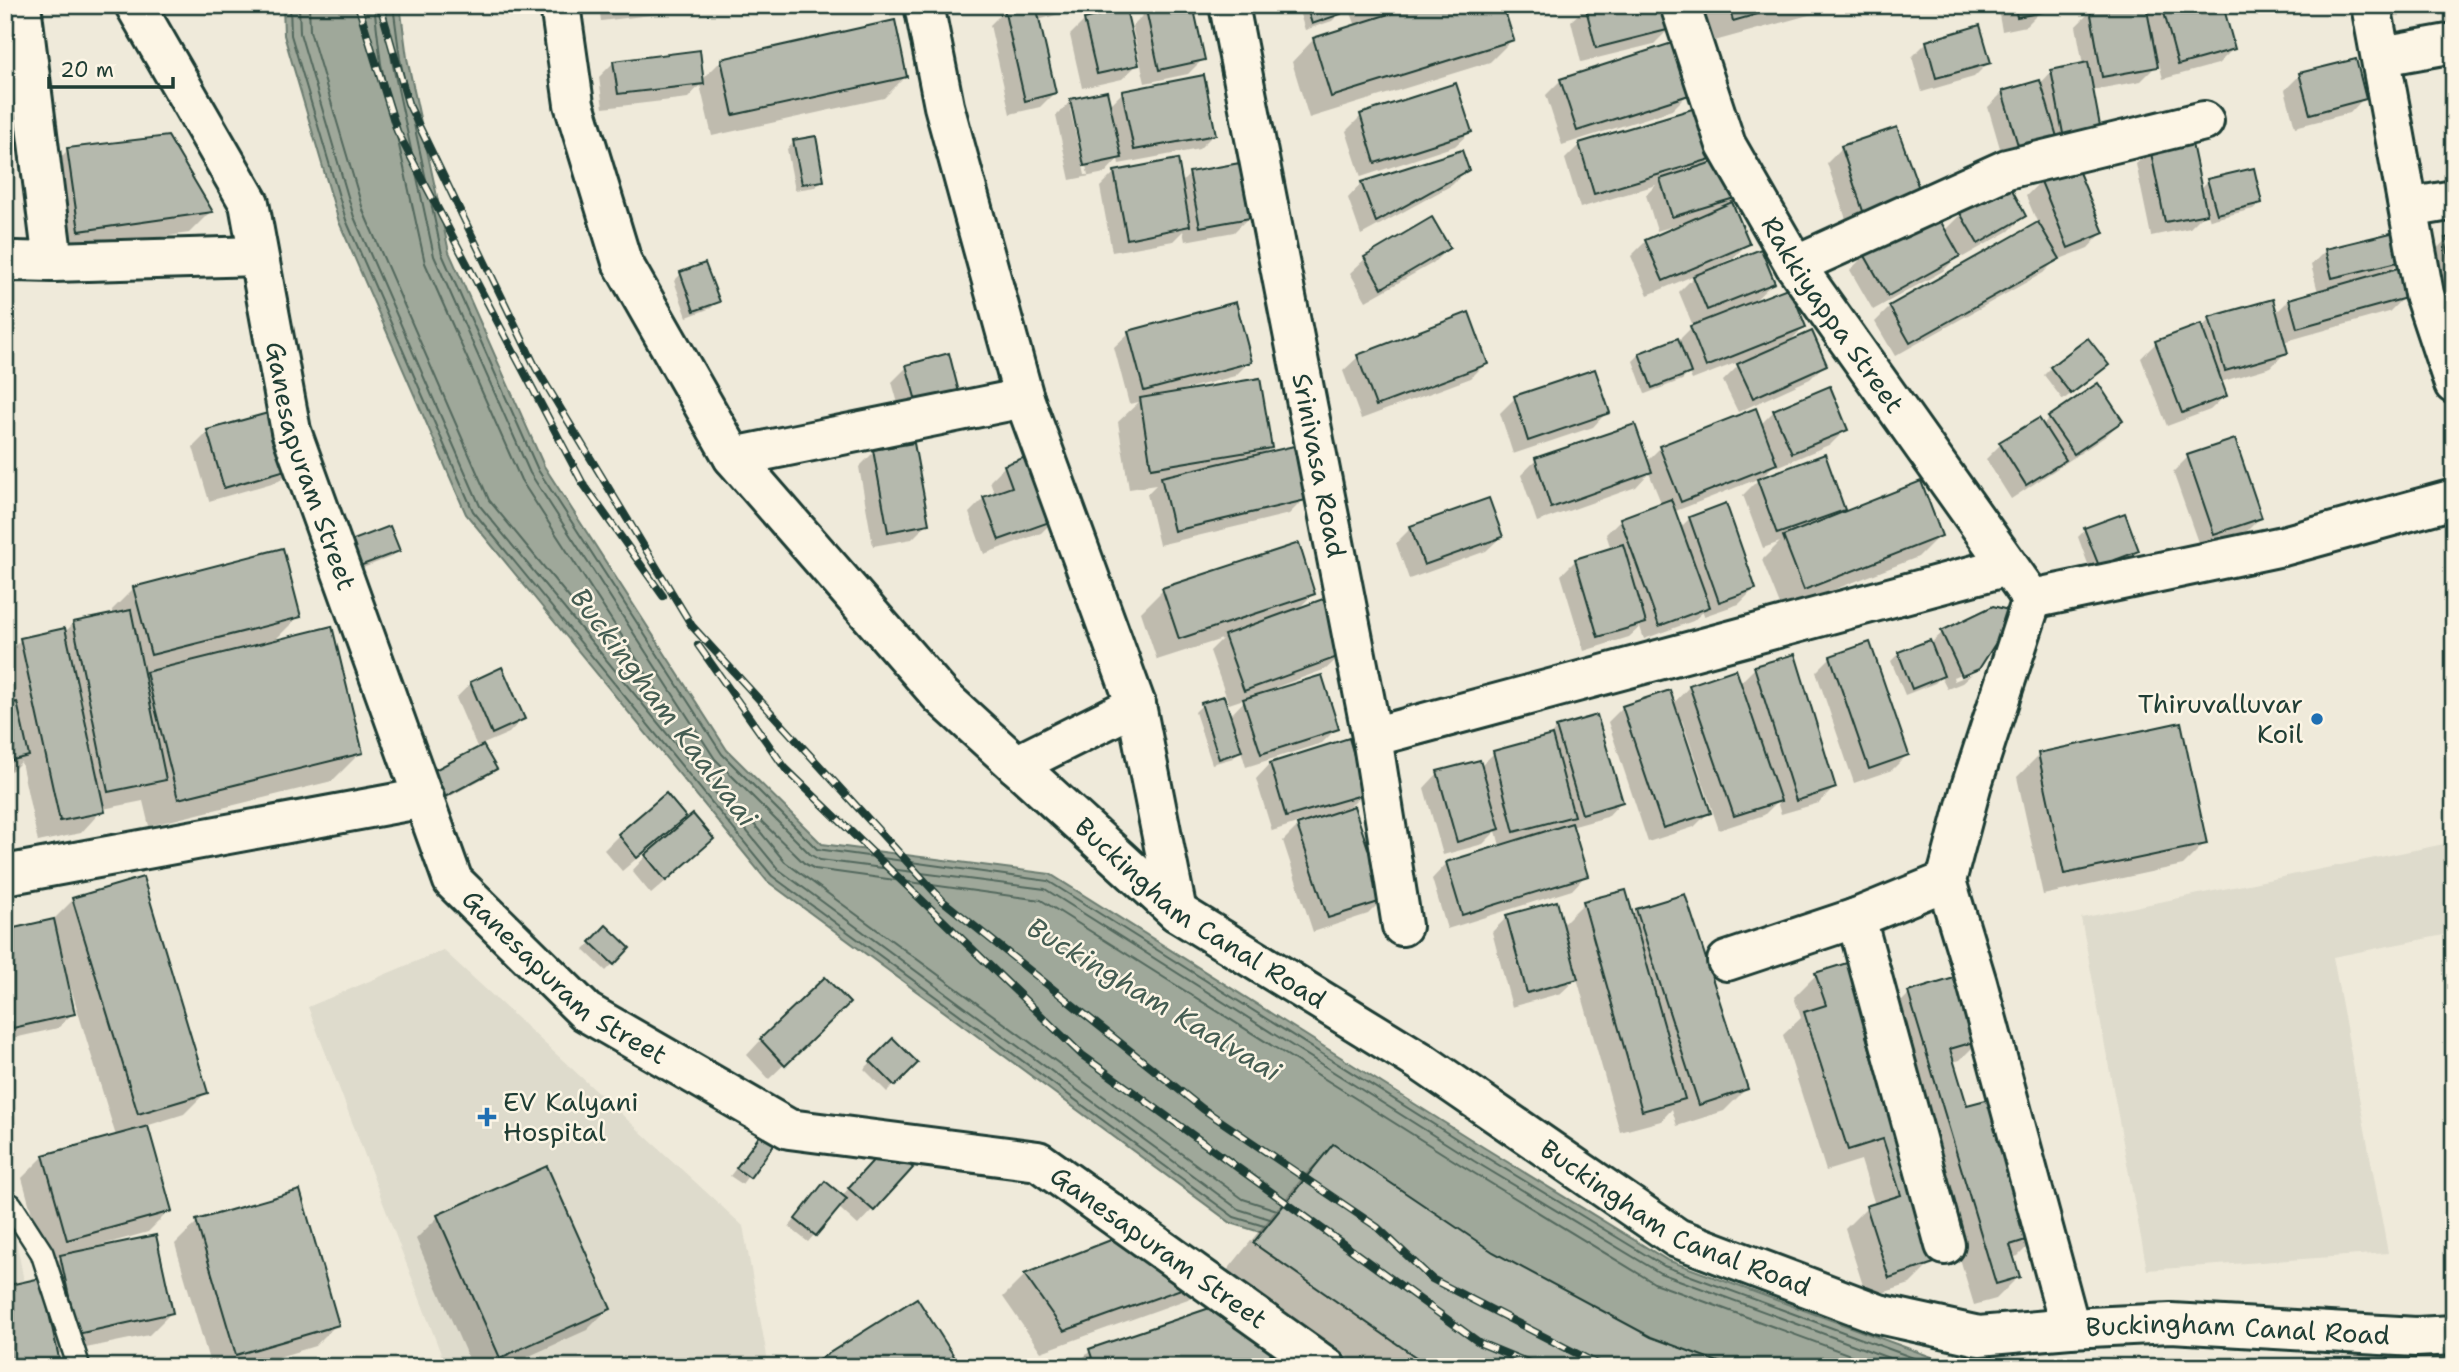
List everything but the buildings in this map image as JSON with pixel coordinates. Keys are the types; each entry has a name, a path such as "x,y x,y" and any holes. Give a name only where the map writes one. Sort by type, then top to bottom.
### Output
{"street":[{"path":"22,5 52,262"},
{"name":"Ganesapuram Street","path":"135,5 249,203 291,431 453,881 586,1012 789,1129 1038,1161 1325,1367"},
{"name":"Buckingham Canal Road","path":"560,5 574,104 622,262 733,457 941,696 1178,912 1423,1063 1676,1238 1879,1314 1979,1336 2171,1323 2416,1337 2454,1335"},
{"path":"924,5 944,106 1024,398 1136,705 1178,912"},
{"name":"Srinivasa Road","path":"1230,5 1373,737 1402,926"},
{"name":"Rakkiyappa Street","path":"1680,5 1726,145 1796,265 2032,599"},
{"path":"2371,5 2424,294 2454,384"},
{"path":"2382,56 2454,43"},
{"path":"1796,265 2007,169 2204,121"},
{"path":"2409,208 2454,200"},
{"path":"5,263 258,256"},
{"path":"733,457 1024,398"},
{"path":"2070,1328 1981,996 1946,881 1971,787 2032,599 2283,546 2454,499"},
{"path":"1373,737 2008,566"},
{"path":"1016,765 1136,705"},
{"path":"5,875 424,798"},
{"path":"1727,961 1856,918 1946,881"},
{"path":"1856,918 1945,1245"}],"lane":[{"path":"5,1205 11,1205 42,1253 79,1367"}],"shaded area":[{"path":"2454,842 2454,933 2333,957 2388,1253 2147,1270 2081,918"},
{"name":"EV Kalyani Hospital","path":"443,950 743,1226 769,1367 446,1367 308,1007"},
{"path":"5,1180 40,1367 5,1367"}],"water":[{"name":"Buckingham Kaalvaai","path":"283,5 400,5 407,58 449,252 544,466 727,750 822,844 1050,874 1667,1260 1959,1367 1671,1367 1560,1325 1231,1223 767,881 466,514 339,222 284,35"}],"railway":[{"path":"358,5 397,131 582,482 663,596"},
{"path":"380,5 408,103 536,368 692,626 943,901 1203,1109 1377,1227 1432,1279 1603,1367"},
{"path":"698,645 785,768 1082,1055 1480,1343 1539,1367"}],"place":[{"name":"Thiruvalluvar Koil","path":"2317,719"},
{"name":"EV Kalyani Hospital","path":"487,1117"}]}
